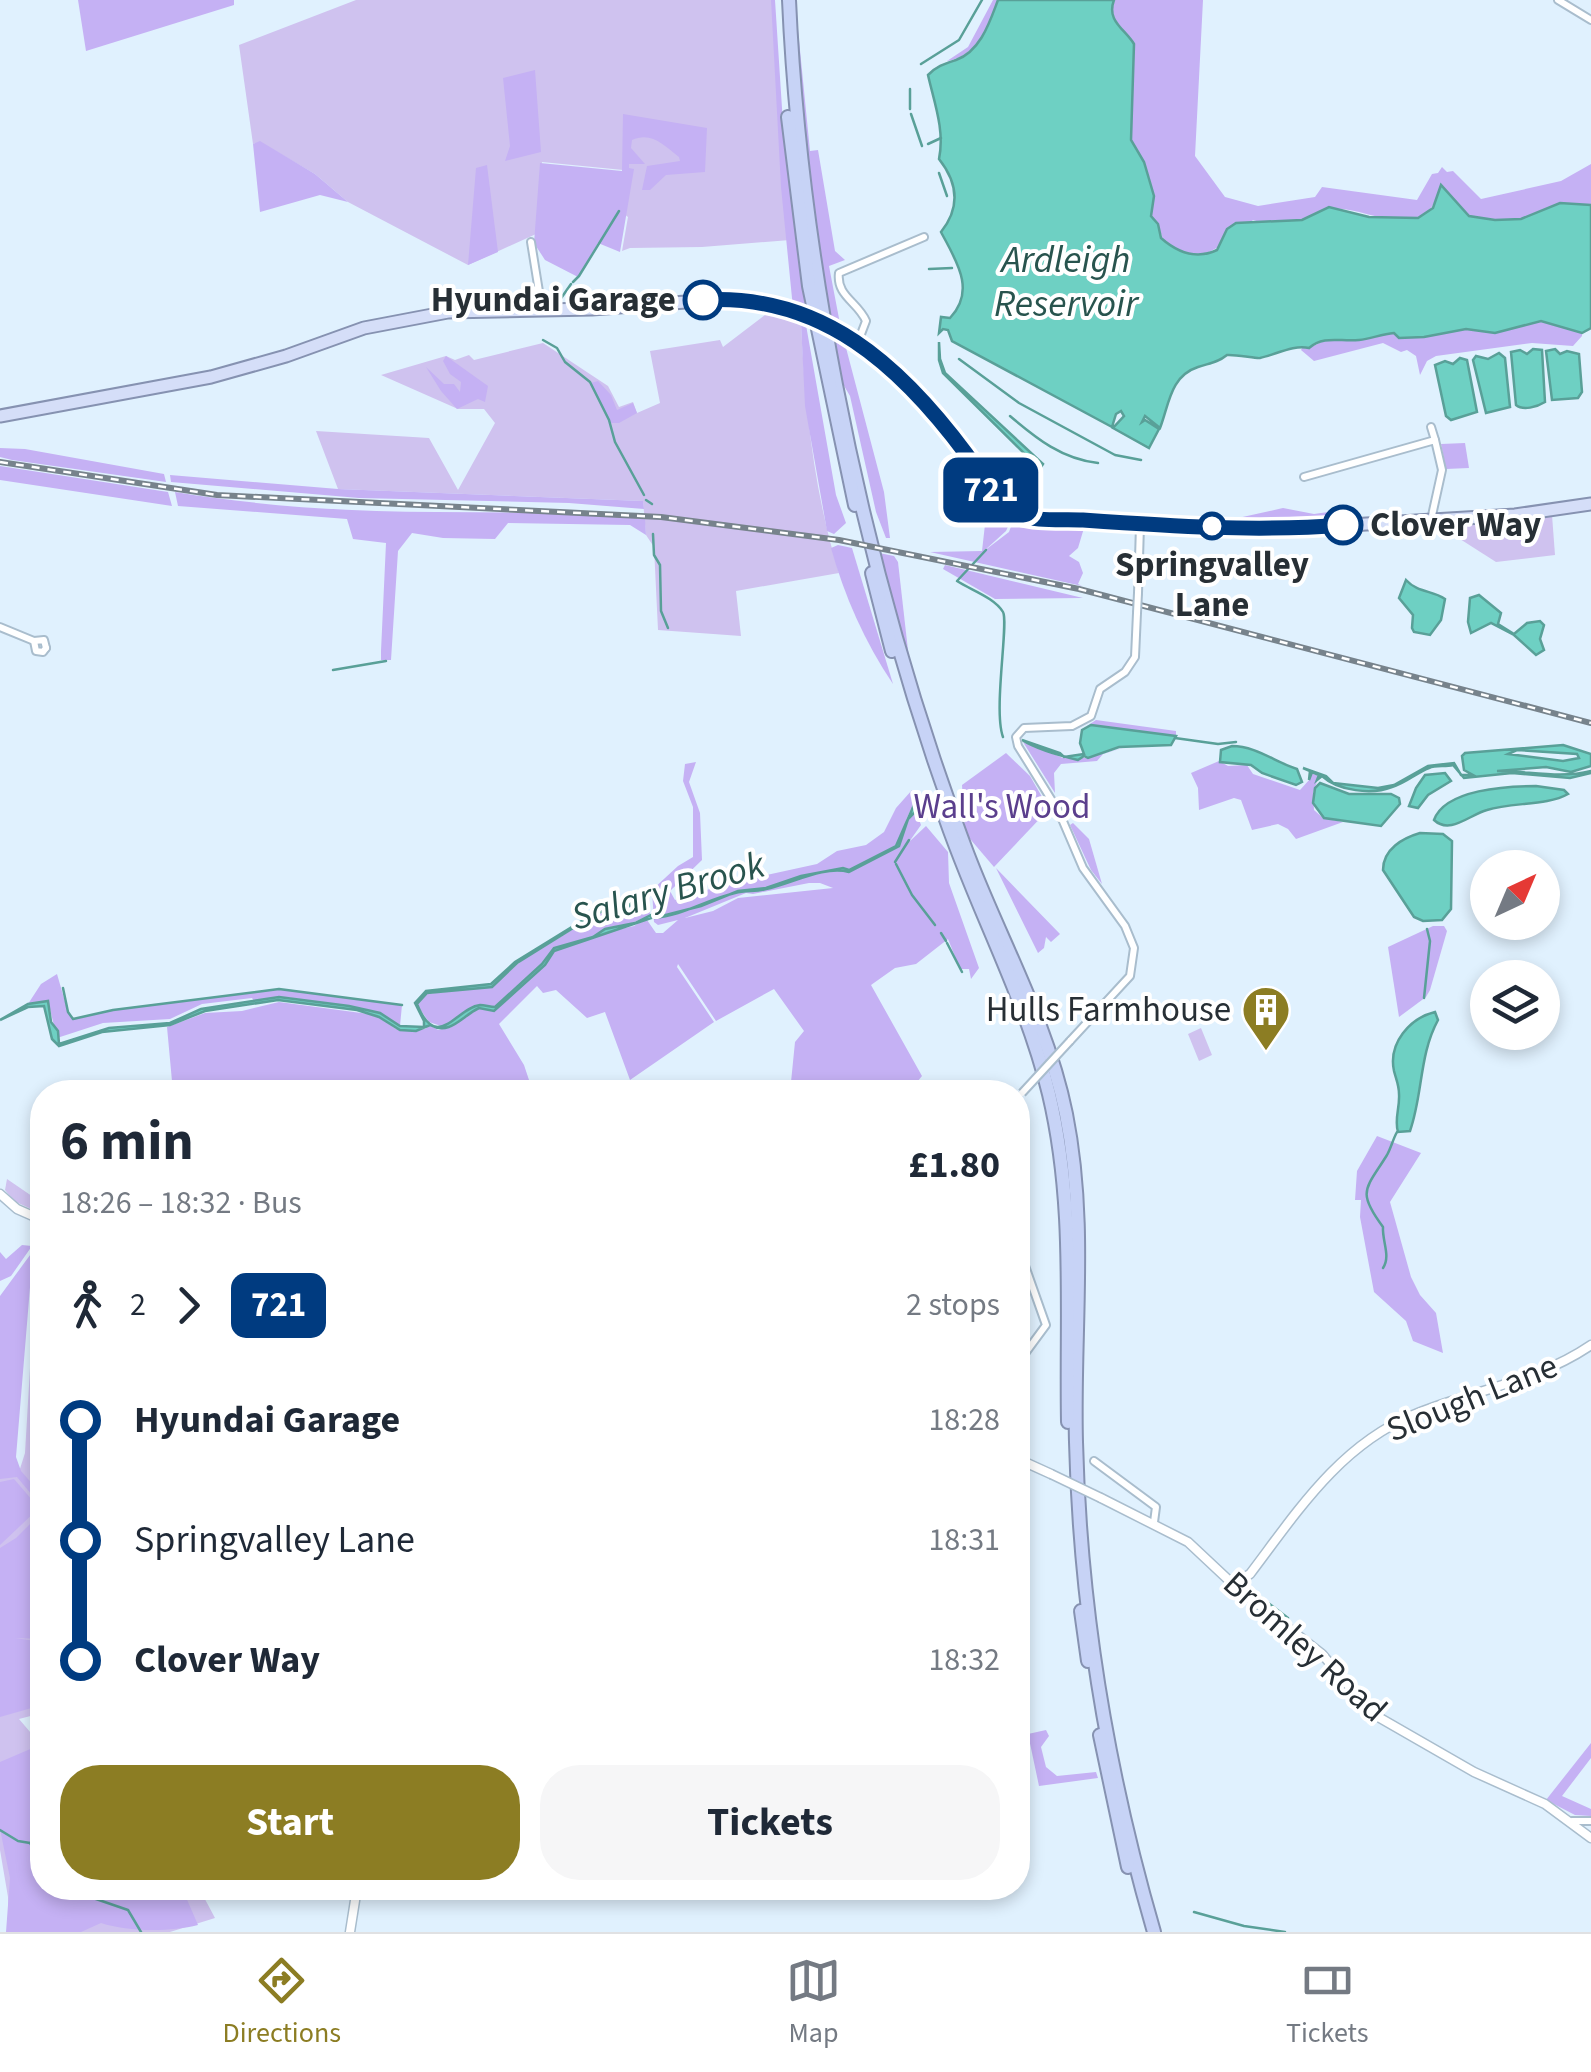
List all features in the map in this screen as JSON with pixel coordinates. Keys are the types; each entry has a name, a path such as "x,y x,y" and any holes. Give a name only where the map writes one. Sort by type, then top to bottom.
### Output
{"highway":[{"path":"781,0 796,197 823,364 848,478 905,697 970,886 1029,1026 1050,1095 1060,1148 1069,1256 1068,1447 1074,1554 1095,1711 1122,1845 1145,1932"},
{"path":"789,0 798,125 817,264 865,516 932,755 972,866 1040,1024 1066,1113 1080,1234 1076,1434 1084,1564 1108,1730 1154,1932"}],"main road":[{"path":"0,416 174,384 286,356 354,331 421,316 466,310 726,299 794,312 858,342 906,384 1010,511 1027,517 1301,528 1523,514 1591,504"}],"street":[{"path":"1558,0 1591,20"},
{"path":"858,342 866,320 842,293 838,273 924,237"},
{"path":"531,242 541,306"},
{"path":"527,291 538,290"},
{"path":"1431,427 1442,470 1432,520"},
{"path":"1304,477 1435,440"},
{"path":"1030,1085 1130,976 1134,948 1125,926 1083,868 1058,810 1016,737 1026,728 1072,726 1091,716 1100,689 1123,674 1132,662 1138,641 1140,524"},
{"path":"0,627 34,642"},
{"path":"0,1194 30,1215"},
{"path":"1030,1280 1046,1325 1030,1347"},
{"name":"Slough Lane","path":"1233,1584 1250,1574 1328,1473 1372,1438 1423,1411 1544,1372 1591,1345"},
{"path":"1094,1461 1156,1507 1154,1522"},
{"name":"Bromley Road","path":"1030,1464 1188,1542 1242,1592 1322,1654 1380,1718 1474,1772 1572,1821 1591,1838"},
{"path":"1242,1592 1250,1574"},
{"path":"1572,1821 1591,1821"},
{"path":"350,1932 354,1900"}],"shaded area":[{"path":"356,0 772,0 790,240 622,251 628,217 619,210 623,170 542,162 536,234 468,265 348,202 315,174 260,142 253,144 239,45"},
{"path":"769,312 801,323 812,450 839,573 736,591 741,636 658,630 654,547 646,535 643,501 338,489 316,431 429,438 458,490 495,423 484,409 458,409 381,375 446,356 455,360 469,355 474,360 543,343 608,386 619,407 633,402 637,413 660,403 650,351 720,340 723,347"},
{"path":"1552,515 1555,555 1496,562 1449,532 1449,522"},
{"path":"1201,1028 1212,1055 1199,1061 1188,1034"},
{"path":"7,1179 30,1195 30,1208 14,1201 5,1190"},
{"path":"30,1368 30,1716 19,1719 30,1732 30,1900 205,1900 215,1918 170,1932 9,1932 0,1850 0,1476 18,1475 25,1453"}],"green space":[{"path":"78,0 234,0 234,5 86,51"},
{"path":"771,0 775,0 784,139 806,313 793,308 781,187"},
{"path":"795,0 810,151 818,150 835,251 845,260 829,266 841,329 825,320 802,138"},
{"path":"993,0 999,0 981,38 966,53 947,61 968,47"},
{"path":"1115,0 1203,0 1195,156 1225,197 1258,206 1315,197 1322,187 1417,200 1432,174 1442,167 1453,171 1481,199 1561,181 1591,164 1591,205 1560,203 1521,219 1495,220 1469,216 1442,186 1429,210 1410,219 1328,209 1295,222 1253,220 1221,245 1201,254 1177,249 1163,240 1151,215 1150,182 1144,162 1131,142 1128,117 1133,53 1130,40 1113,13"},
{"path":"535,70 541,152 505,161 510,146 503,78"},
{"path":"623,114 707,128 705,172 666,175 650,190 642,190 647,166 680,161 657,141 645,137 632,140 631,148 645,164 629,164 634,169 620,252 598,243 578,277 545,260 534,243 540,163 622,171"},
{"path":"260,141 315,174 348,202 320,195 260,212 253,144"},
{"path":"487,165 498,252 468,265 476,168"},
{"path":"1541,321 1582,330 1582,336 1573,346 1532,343 1436,356 1427,361 1420,375 1416,356 1383,343 1314,361 1301,350 1328,339 1367,339 1393,332 1399,337 1424,337 1465,329 1495,333"},
{"path":"801,323 806,325 836,495 846,523 834,534 827,531 805,406"},
{"path":"832,337 845,344 884,492 890,538 886,538 876,512 850,396 843,384"},
{"path":"446,356 488,386 485,402 478,399 457,409 441,391 426,367 444,384 454,384 460,392 461,382 450,374 443,361"},
{"path":"598,381 611,395 617,410 633,403 637,413 619,423 610,423 591,383"},
{"path":"1465,443 1469,468 1446,469 1441,444"},
{"path":"0,448 164,474 166,482 12,460 0,457"},
{"path":"0,466 168,492 172,506 0,480"},
{"path":"170,475 338,489 643,501 644,509 569,503 359,498 171,482"},
{"path":"175,492 338,509 619,516 645,519 646,535 630,525 508,523 495,539 412,533 398,551 391,660 381,660 386,543 353,539 347,519 178,506"},
{"path":"988,498 1001,515 1011,520 1006,531 984,551 1009,532 1013,521 1084,528 1078,548 1069,556 1079,562 1083,573 1078,584 1082,586 930,552 982,551"},
{"path":"1283,508 1314,514 1335,511 1337,520 1292,524 1229,520"},
{"path":"831,548 852,548 893,684 849,601"},
{"path":"879,553 894,556 898,562 909,659"},
{"path":"945,565 1083,598 995,599 943,569"},
{"path":"1096,720 1176,731 1176,736 1087,726"},
{"path":"1023,742 1063,758 1088,758 1129,746 1103,754 1097,761 1061,764 1054,773 1055,793"},
{"name":"Wall's Wood","path":"1006,753 1030,776 1049,809 994,867 965,833 962,785"},
{"path":"1219,761 1228,766 1247,765 1253,774 1300,790 1311,773 1319,776 1313,793 1314,810 1323,818 1343,822 1296,839 1278,824 1252,830 1241,800 1234,798 1199,810 1198,788 1191,773"},
{"path":"696,762 689,782 700,813 702,860 670,891 675,900 729,883 817,864 837,851 866,845 884,832 896,808 912,790 913,803 917,805 906,820 916,811 921,825 909,842 926,826 948,852 949,883 979,968 971,979 969,969 960,969 948,939 916,964 895,968 871,985 922,1076 919,1080 791,1080 795,1042 804,1031 774,989 716,1021 678,964 714,1022 630,1080 605,1012 587,1018 556,990 543,993 537,986 499,1024 529,1080 172,1080 167,1027 205,1013 242,1011 279,1002 376,1015 396,1029 425,1029 430,1025 438,1030 451,1027 457,1020 444,1027 429,1022 417,1005 426,994 492,987 521,961 606,909 629,906 649,893 650,915 616,930 647,920 656,933 663,933 678,920 658,925 654,922 652,890 693,857 693,807 683,781 685,764","holes":["809,883 833,888 738,898 713,911 685,918 746,893"]},
{"path":"1073,823 1089,839 1102,884 1091,870 1070,825"},
{"path":"996,868 1060,934 1051,942 1046,937 1044,948 1038,953"},
{"path":"1433,926 1444,926 1447,931 1430,990 1399,1017 1388,947"},
{"path":"57,974 68,1012 74,1019 113,1010 278,989 402,1005 400,1026 384,1016 349,1006 285,997 254,1001 252,998 202,1004 170,1019 103,1023 57,1038 48,1001 28,1004 41,984"},
{"path":"1377,1136 1421,1153 1390,1202 1411,1277 1436,1313 1443,1353 1413,1341 1406,1321 1374,1292 1360,1217 1361,1200 1355,1200 1357,1171"},
{"path":"22,1245 30,1246 11,1276 0,1281 0,1252 6,1259"},
{"path":"30,1255 16,1457 30,1481 30,1493 17,1477 0,1479 0,1296"},
{"path":"14,1479 30,1498 30,1517 0,1545 0,1482"},
{"path":"30,1524 30,1639 15,1638 30,1640 30,1708 0,1717 0,1548"},
{"path":"1046,1730 1049,1736 1041,1747 1046,1767 1057,1776 1096,1772 1098,1778 1039,1786 1030,1734"},
{"path":"1591,1743 1591,1758 1562,1796 1591,1809 1591,1816 1575,1815 1546,1800"},
{"path":"30,1749 30,1900 187,1900 198,1925 149,1930 101,1923 81,1932 6,1932 10,1878 0,1829 0,1762"}],"water":[{"name":"Ardleigh Reservoir","path":"998,0 1114,0 1114,19 1134,44 1131,140 1144,162 1154,196 1151,216 1158,224 1161,238 1174,248 1195,255 1209,253 1217,250 1227,229 1236,223 1302,220 1329,207 1369,217 1418,218 1433,208 1441,185 1469,216 1495,220 1521,219 1560,203 1591,205 1591,328 1582,333 1541,321 1495,333 1466,329 1399,338 1394,333 1359,340 1326,340 1309,348 1260,358 1227,355 1182,377 1172,392 1160,428 1145,416 1142,422 1159,429 1149,448 1113,428 1124,416 1121,411 1112,427 952,341 948,330 939,333 941,317 950,318 958,307 963,286 941,232 952,213 955,195 939,159 940,127 928,75 972,50"},
{"path":"939,342 945,373 1043,464 1015,509 1036,465 943,373 939,360"},
{"path":"1533,349 1542,350 1545,402 1522,408 1516,405 1511,352 1520,350 1527,354"},
{"path":"1555,349 1560,354 1579,354 1582,392 1578,398 1552,400 1546,351"},
{"path":"1499,353 1505,358 1510,407 1486,413 1473,360 1476,356 1488,359"},
{"path":"1460,358 1467,360 1477,412 1451,420 1446,416 1435,365 1445,361 1453,364"},
{"path":"1406,580 1445,599 1441,620 1430,635 1414,632 1412,628 1413,615 1399,598"},
{"path":"1479,595 1501,613 1498,624 1514,634 1527,623 1540,621 1544,625 1540,639 1544,650 1536,655 1514,635 1491,623 1471,633 1470,598"},
{"path":"1091,725 1176,736 1171,745 1119,747 1078,760 1065,757 1084,754 1080,743 1082,730"},
{"path":"1022,740 1060,753 1063,756 1042,750"},
{"path":"1563,745 1591,754 1591,766 1571,772 1546,767 1497,771 1556,775 1591,771 1570,778 1512,773 1464,778 1461,775 1473,775 1464,770 1465,753","holes":["1517,750 1577,754 1579,758 1563,761 1508,754"]},
{"path":"1232,746 1257,751 1297,769 1302,782 1296,785 1251,765 1220,762 1221,750"},
{"path":"1454,763 1460,773 1453,765 1432,767 1397,785 1375,791 1333,783 1378,788 1394,785 1428,766"},
{"path":"1445,773 1451,781 1428,795 1418,808 1409,806 1425,775"},
{"path":"1320,783 1349,794 1391,794 1399,798 1400,804 1381,826 1324,818 1313,803 1315,788"},
{"path":"1536,786 1568,794 1487,810 1453,825 1434,820 1451,802 1479,791"},
{"path":"914,805 916,811 908,819 899,846 849,872 818,873 762,890 729,895 801,876 843,868 849,870 896,846"},
{"path":"1420,833 1443,834 1452,841 1451,909 1442,920 1423,921 1414,917 1383,870 1390,850"},
{"path":"650,890 629,906 606,909 570,930 517,963 492,987 427,993 417,1004 432,1026 416,1031 400,1030 357,1010 278,1000 205,1011 170,1025 102,1032 59,1046 52,1039 44,1006 28,1007 0,1020 28,1004 48,1001 59,1044 109,1028 170,1023 201,1009 279,997 349,1006 380,1013 400,1026 424,1027 415,1003 426,991 491,984 515,962 606,906 630,904"},
{"path":"651,915 651,918 554,951 545,965 494,1011 479,1008 456,1024 432,1026 447,1024 480,1005 495,1007 554,948"},
{"path":"1435,1012 1438,1020 1427,1047 1410,1131 1398,1132 1399,1091 1394,1051 1409,1026"}],"waterway":[{"path":"921,64 959,40 982,0"},
{"path":"910,89 910,109"},
{"path":"911,114 922,146"},
{"path":"928,144 941,138"},
{"path":"939,173 947,196"},
{"path":"573,282 619,211"},
{"path":"929,269 952,268"},
{"path":"552,304 557,304 571,284"},
{"path":"543,340 557,348 565,362 590,382 615,442 644,495"},
{"path":"959,359 1019,403 1115,455 1141,460"},
{"path":"1010,416 1061,452 1098,463"},
{"path":"646,500 652,504"},
{"path":"653,534 654,555 660,565 661,611 668,628"},
{"name":"Salary Brook","path":"986,550 957,581 989,598 1003,612 1003,737"},
{"path":"333,670 386,661"},
{"path":"1175,738 1218,744 1236,742"},
{"path":"895,862 909,840"},
{"path":"896,864 912,895 935,925"},
{"path":"1424,998 1430,941 1427,929"},
{"path":"941,933 946,941"},
{"path":"947,943 962,972"},
{"path":"63,988 73,1019 113,1010 279,989 402,1005"},
{"path":"1383,1268 1383,1227 1369,1205 1367,1190 1397,1132"},
{"path":"1255,1593 1288,1618"},
{"path":"0,1830 30,1843"},
{"path":"99,1900 128,1910 141,1932"},
{"path":"1194,1912 1285,1932"}],"railway":[{"path":"0,462 217,495 661,517 839,540 1079,589 1591,723"}],"bus line":[{"name":"721","path":"703,300 737,300 782,308 822,322 858,342 906,384 959,445 999,500 1018,515 1160,526 1343,525"}],"place":[{"name":"Hyundai Garage","path":"703,300"},
{"name":"Clover Way","path":"1343,525"},
{"name":"Springvalley Lane","path":"1212,526"},
{"name":"Hulls Farmhouse","path":"1266,1052"}]}
